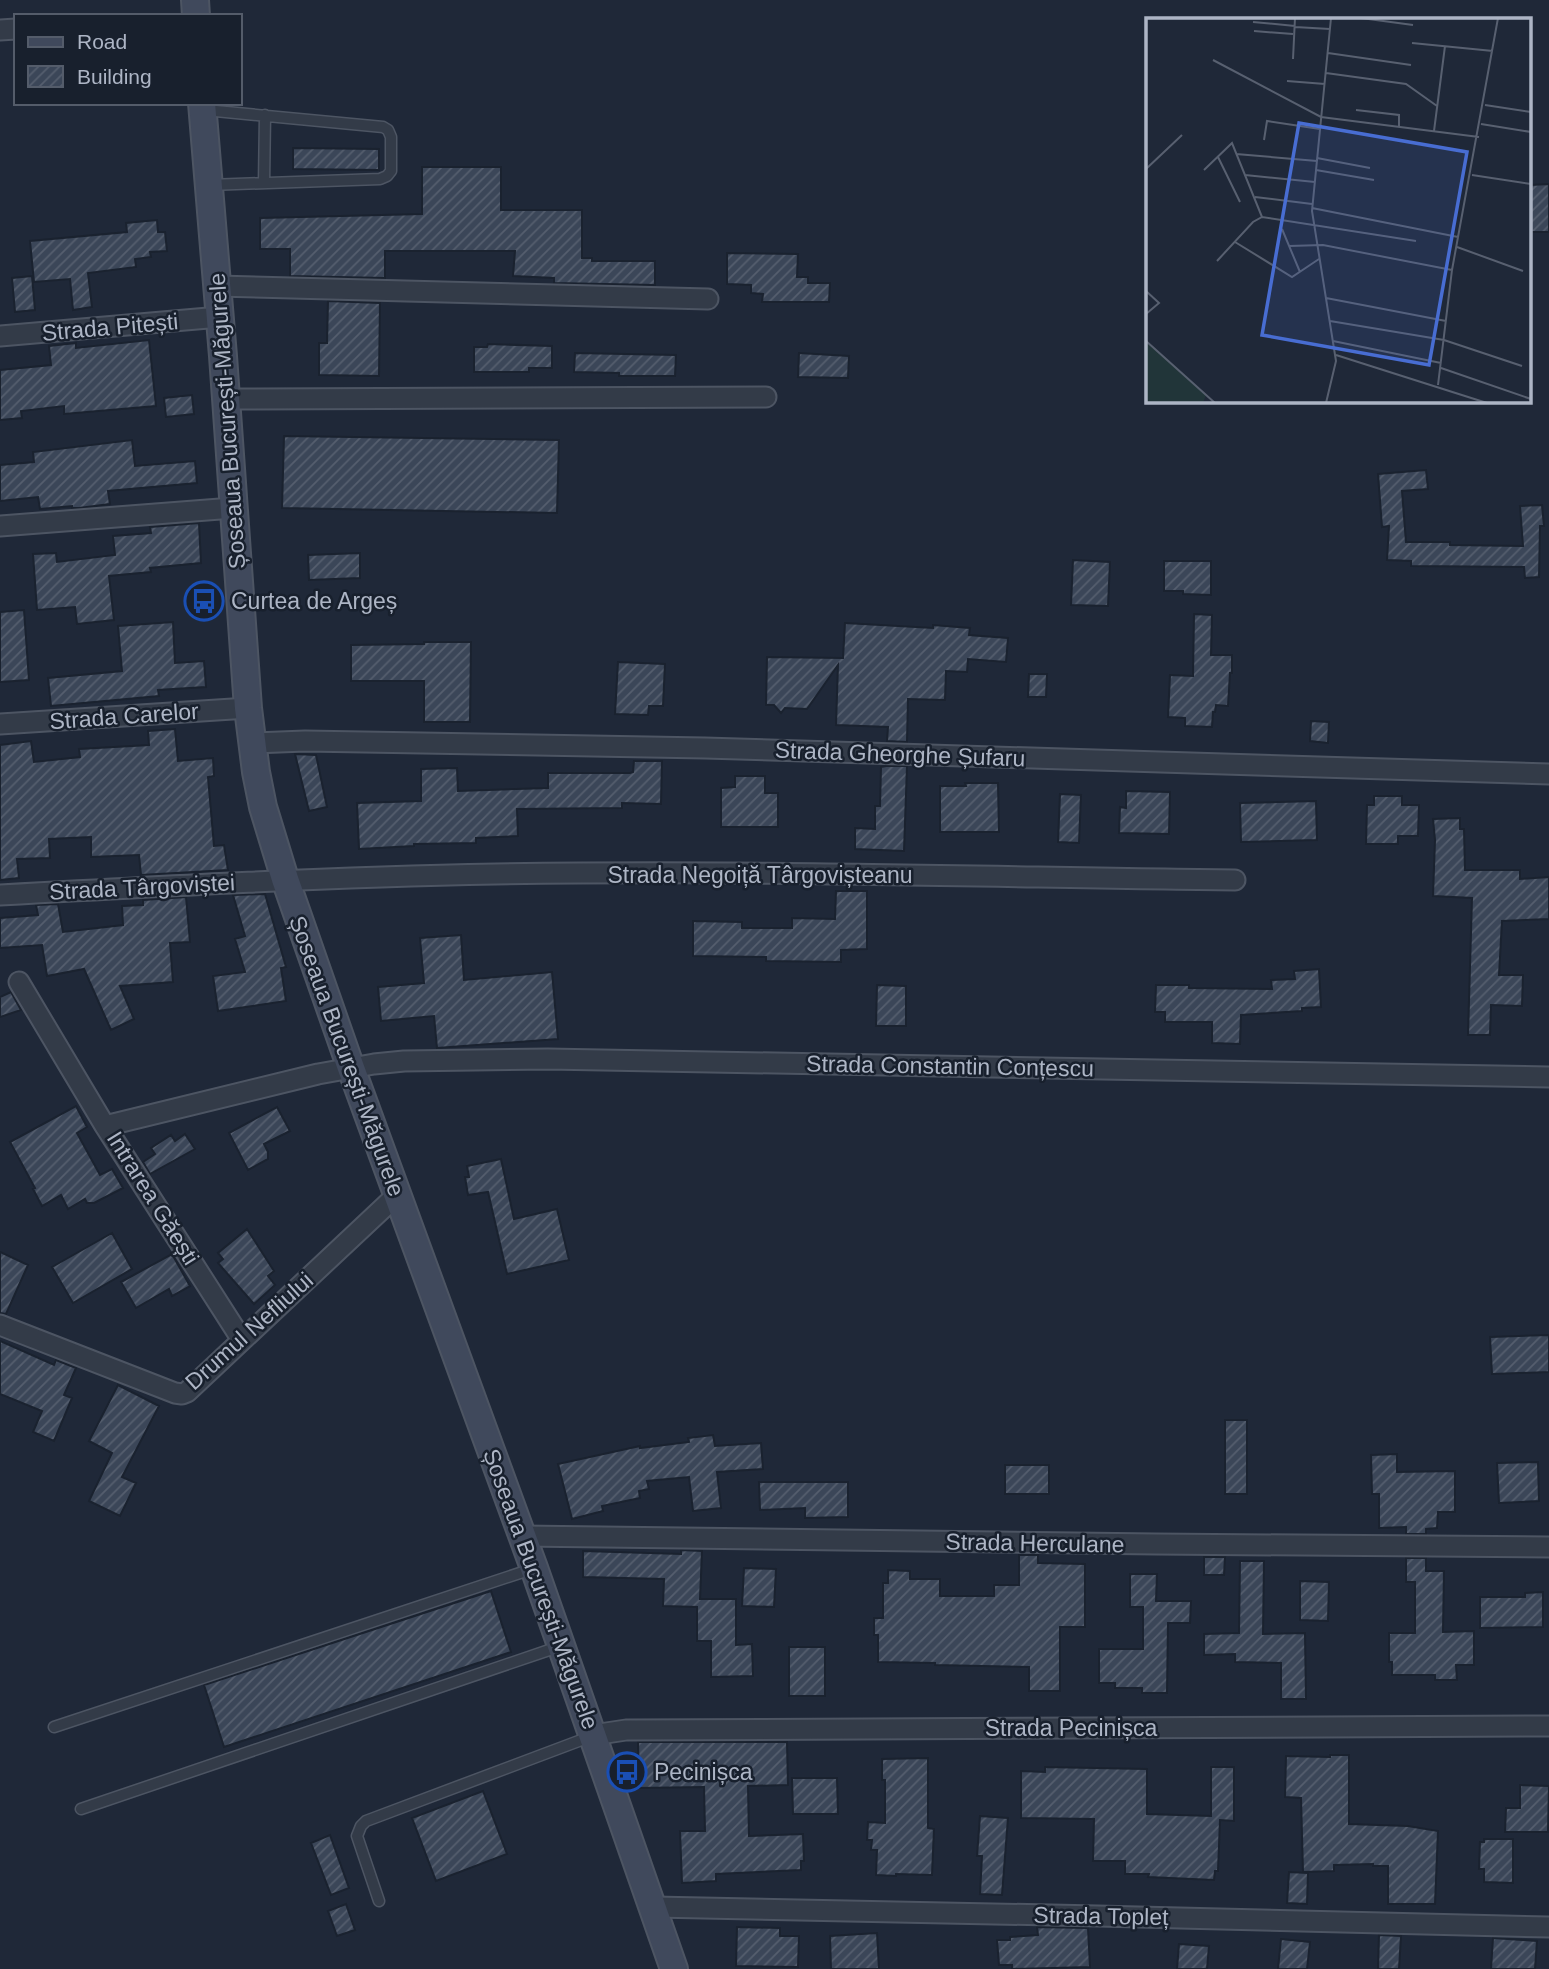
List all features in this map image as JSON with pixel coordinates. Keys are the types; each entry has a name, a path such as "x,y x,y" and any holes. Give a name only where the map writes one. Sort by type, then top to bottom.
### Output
{"main road":[{"name":"Șoseaua București-Măgurele","path":"202,106 248,708 263,807 285,880 351,1068 534,1568 674,1969"}],"street":[{"path":"217,286 708,299"},
{"name":"Strada Pitești","path":"0,336 220,317"},
{"path":"226,399 766,397"},
{"path":"0,526 233,509"},
{"name":"Strada Carelor","path":"0,724 248,708"},
{"name":"Strada Gheorghe Șufaru","path":"252,743 305,741 691,748 1549,774"},
{"name":"Strada Negoiță Târgovișteanu","path":"285,880 616,873 1235,880"},
{"name":"Strada Târgoviștei","path":"0,895 285,880"},
{"path":"19,982 105,1126"},
{"name":"Strada Constantin Conțescu","path":"351,1068 404,1061 548,1059 1549,1077"},
{"name":"Intrarea Găești","path":"242,1339 105,1126 351,1068"},
{"name":"Drumul Nefliului","path":"0,1325 182,1394 397,1195"},
{"name":"Strada Herculane","path":"522,1536 1156,1545 1549,1547"},
{"name":"Strada Pecinișca","path":"593,1735 625,1730 1549,1726"},
{"name":"Strada Topleț","path":"654,1907 1549,1927"}],"lane":[{"path":"202,106 383,127 391,137 391,171 380,179 209,186"},
{"path":"264,183 265,115"},
{"path":"54,1727 534,1568"},
{"path":"81,1809 561,1646"},
{"path":"379,1901 357,1836 360,1826 366,1821 593,1735"}],"building":[{"path":"293,148 379,149 379,170 293,169"},
{"path":"422,167 501,167 501,210 582,210 582,258 592,258 592,261 655,261 655,285 554,283 554,278 513,276 515,251 385,251 385,278 290,276 290,249 260,249 260,218 422,214"},
{"path":"1549,184 1549,232 1532,232 1532,185"},
{"path":"157,220 158,232 165,232 167,251 150,252 151,257 135,259 136,267 88,273 92,307 73,310 70,279 34,282 30,241 127,232 126,223"},
{"path":"727,253 798,254 797,277 808,277 808,283 830,283 829,302 762,302 763,294 751,293 751,285 727,284"},
{"path":"32,276 35,310 15,312 12,278"},
{"path":"328,301 380,303 379,376 319,375 319,343 327,343"},
{"path":"149,340 156,406 64,414 64,406 21,411 22,418 0,420 0,370 51,365 49,346 76,343 76,348"},
{"path":"488,344 552,346 552,368 529,368 529,372 474,372 474,347 487,347"},
{"path":"575,353 676,355 675,376 619,376 619,373 574,372"},
{"path":"799,353 849,356 848,378 798,377"},
{"path":"192,395 194,414 166,417 164,398"},
{"path":"284,436 559,440 557,513 282,508"},
{"path":"132,440 135,466 195,461 197,483 108,491 110,504 79,508 72,506 40,509 38,497 0,501 0,465 34,462 33,452"},
{"path":"1426,470 1428,489 1402,491 1406,542 1523,546 1520,506 1542,505 1544,526 1540,526 1539,577 1525,578 1524,567 1411,566 1411,561 1387,560 1389,526 1382,527 1378,474"},
{"path":"199,523 201,563 150,568 151,572 109,576 114,620 77,624 75,607 37,610 33,554 56,553 57,562 115,555 113,536 151,533 150,527"},
{"path":"360,553 360,578 309,580 308,555"},
{"path":"1073,560 1110,562 1108,606 1071,605"},
{"path":"1164,561 1211,561 1211,595 1164,591"},
{"path":"24,610 29,680 0,682 0,612"},
{"path":"1194,614 1212,615 1211,655 1232,655 1228,706 1216,705 1212,727 1185,726 1185,718 1168,717 1170,675 1193,676"},
{"path":"173,622 175,663 204,661 206,687 158,690 159,696 51,706 48,678 122,671 118,626"},
{"path":"845,623 970,628 969,635 1008,638 1006,662 968,659 967,672 946,671 945,700 908,699 907,742 887,741 888,727 836,725 838,665 807,709 785,708 781,713 774,705 766,705 767,657 843,658"},
{"path":"471,642 470,722 424,722 424,681 351,681 351,645"},
{"path":"618,662 665,664 663,706 649,706 648,715 615,714"},
{"path":"1029,674 1047,674 1046,697 1028,697"},
{"path":"1311,721 1329,722 1328,743 1310,741"},
{"path":"175,729 178,761 213,758 214,776 208,777 214,846 224,845 228,870 141,875 139,855 91,857 91,837 49,839 50,858 17,859 19,878 0,880 0,745 31,741 34,762 80,757 79,749 149,745 148,731"},
{"path":"295,754 316,755 327,807 309,811"},
{"path":"634,761 662,761 661,804 622,803 622,808 517,809 518,836 476,838 476,843 414,844 359,849 357,803 421,801 421,769 457,768 458,791 548,788 548,773 630,773 633,772"},
{"path":"907,766 904,851 855,849 855,828 875,829 875,806 880,806 881,767"},
{"path":"735,776 765,776 765,793 778,793 778,827 721,827 721,788 735,787"},
{"path":"965,783 998,783 999,832 940,832 940,786 966,786"},
{"path":"1126,791 1170,792 1169,834 1119,833 1120,807 1126,808"},
{"path":"1060,794 1081,795 1079,843 1058,842"},
{"path":"1374,796 1402,796 1402,805 1419,805 1418,836 1398,836 1398,844 1366,844 1367,805 1374,805"},
{"path":"1316,801 1317,840 1241,842 1240,803"},
{"path":"1460,818 1460,829 1464,829 1465,870 1520,870 1520,879 1549,877 1549,919 1502,921 1499,975 1523,975 1522,1006 1491,1005 1490,1035 1468,1035 1472,898 1433,896 1433,819"},
{"path":"836,891 867,891 867,949 841,950 841,962 693,956 693,921 742,922 742,928 792,928 792,918 835,919"},
{"path":"265,894 286,967 281,968 286,1001 218,1011 213,976 245,972 235,939 245,936 233,895"},
{"path":"186,897 190,942 170,943 173,982 120,986 134,1019 111,1030 84,969 47,976 42,945 0,948 0,918 38,915 36,905 58,904 63,932 123,925 122,906 143,905 143,900"},
{"path":"461,935 464,980 552,972 558,1039 437,1048 434,1016 381,1021 378,987 424,983 420,938"},
{"path":"1319,969 1321,1007 1241,1015 1240,1044 1212,1043 1212,1022 1165,1022 1165,1012 1155,1012 1156,985 1272,989 1271,980 1295,979 1294,971"},
{"path":"877,985 906,986 906,1026 876,1026"},
{"path":"11,992 21,1010 0,1017 0,997"},
{"path":"76,1106 87,1127 77,1133 100,1175 112,1169 123,1188 94,1203 87,1203 85,1199 68,1209 61,1195 42,1206 10,1142"},
{"path":"277,1107 290,1131 264,1144 268,1159 248,1170 229,1133"},
{"path":"185,1134 195,1149 150,1174 143,1162 155,1154 151,1148 171,1135 175,1141"},
{"path":"501,1159 514,1219 557,1209 569,1260 507,1274 488,1192 468,1195 465,1177 469,1177 467,1166"},
{"path":"247,1229 274,1271 268,1276 275,1285 254,1304 218,1263 223,1259 218,1253"},
{"path":"112,1233 132,1269 73,1303 52,1267"},
{"path":"0,1252 28,1265 6,1314 0,1313"},
{"path":"172,1254 190,1286 172,1296 169,1289 136,1308 121,1282"},
{"path":"1549,1335 1549,1372 1492,1374 1490,1337"},
{"path":"0,1341 54,1365 56,1360 76,1368 64,1395 72,1398 54,1441 33,1432 42,1411 0,1394"},
{"path":"118,1385 159,1406 122,1477 136,1483 120,1516 89,1501 112,1453 89,1441"},
{"path":"1225,1420 1247,1420 1247,1494 1225,1494"},
{"path":"713,1435 715,1446 761,1443 763,1469 717,1472 721,1508 693,1511 689,1477 647,1481 649,1489 639,1491 640,1498 602,1506 603,1511 572,1519 558,1464 640,1446 689,1442 688,1438"},
{"path":"1397,1454 1397,1472 1455,1471 1455,1512 1438,1512 1437,1528 1426,1529 1426,1534 1406,1534 1406,1527 1379,1528 1379,1494 1372,1494 1371,1455"},
{"path":"1538,1462 1539,1501 1499,1503 1497,1463"},
{"path":"1005,1465 1049,1465 1049,1494 1005,1494"},
{"path":"759,1482 848,1482 848,1517 805,1518 805,1508 760,1510"},
{"path":"681,1550 702,1551 700,1599 736,1599 736,1645 752,1644 753,1676 711,1677 711,1641 697,1641 697,1607 663,1606 664,1579 583,1577 583,1551 681,1554"},
{"path":"1019,1555 1038,1555 1038,1563 1085,1564 1085,1627 1060,1627 1060,1691 1029,1691 1029,1667 878,1662 878,1635 874,1635 874,1618 883,1618 883,1583 888,1583 888,1570 910,1571 910,1579 940,1579 940,1596 994,1596 994,1585 1019,1585"},
{"path":"1204,1557 1225,1557 1224,1575 1204,1575"},
{"path":"1406,1558 1426,1558 1426,1571 1444,1571 1443,1632 1474,1631 1474,1665 1456,1665 1457,1680 1435,1680 1435,1675 1392,1675 1389,1633 1415,1633 1415,1582 1406,1582"},
{"path":"1240,1561 1264,1561 1263,1634 1305,1633 1306,1699 1281,1699 1281,1663 1235,1662 1235,1654 1204,1655 1204,1634 1239,1633"},
{"path":"744,1568 776,1569 774,1607 742,1606"},
{"path":"1130,1574 1157,1574 1156,1601 1191,1601 1190,1623 1168,1623 1167,1693 1142,1693 1142,1688 1115,1688 1115,1683 1099,1683 1099,1649 1143,1649 1143,1607 1130,1607"},
{"path":"1300,1581 1329,1582 1328,1621 1300,1620"},
{"path":"491,1591 511,1652 224,1747 204,1685"},
{"path":"1543,1592 1543,1627 1480,1628 1480,1597 1525,1597 1525,1593"},
{"path":"789,1647 825,1647 825,1696 789,1696"},
{"path":"638,1742 787,1742 788,1785 748,1786 749,1836 803,1834 804,1861 801,1861 801,1870 716,1874 716,1881 682,1883 680,1831 705,1831 704,1787 639,1788"},
{"path":"1349,1755 1349,1824 1408,1826 1438,1831 1435,1904 1388,1904 1388,1866 1334,1865 1334,1871 1303,1872 1301,1798 1285,1797 1286,1756"},
{"path":"928,1758 928,1828 934,1829 932,1875 876,1875 877,1850 871,1850 872,1840 867,1840 868,1822 885,1823 882,1759"},
{"path":"1045,1767 1147,1769 1147,1814 1211,1816 1211,1767 1234,1767 1234,1821 1220,1820 1218,1871 1215,1871 1214,1880 1125,1874 1125,1861 1093,1861 1094,1819 1021,1818 1021,1771 1045,1772"},
{"path":"792,1778 837,1778 838,1814 793,1814"},
{"path":"1520,1785 1549,1786 1548,1832 1505,1832 1506,1808 1520,1808"},
{"path":"483,1791 507,1854 436,1881 412,1818"},
{"path":"980,1816 1008,1818 1002,1895 980,1894 982,1856 977,1856"},
{"path":"330,1835 349,1888 331,1895 311,1843"},
{"path":"1484,1839 1513,1839 1513,1883 1484,1882 1484,1869 1479,1869 1480,1842 1484,1842"},
{"path":"1289,1872 1308,1873 1307,1904 1287,1903"},
{"path":"346,1904 355,1930 337,1936 328,1911"},
{"path":"737,1927 780,1928 780,1936 799,1936 798,1967 736,1966"},
{"path":"1037,1927 1088,1928 1090,1967 1012,1969 1012,1965 999,1965 997,1940 1038,1935"},
{"path":"877,1933 879,1969 831,1969 830,1936"},
{"path":"1379,1935 1401,1936 1399,1969 1378,1969"},
{"path":"1493,1938 1537,1941 1535,1969 1491,1969"},
{"path":"1281,1939 1310,1942 1307,1969 1278,1969"},
{"path":"1179,1944 1209,1946 1207,1969 1177,1969"}],"place":[{"name":"Curtea de Argeș","path":"204,601"},
{"name":"Pecinișca","path":"627,1772"}]}
